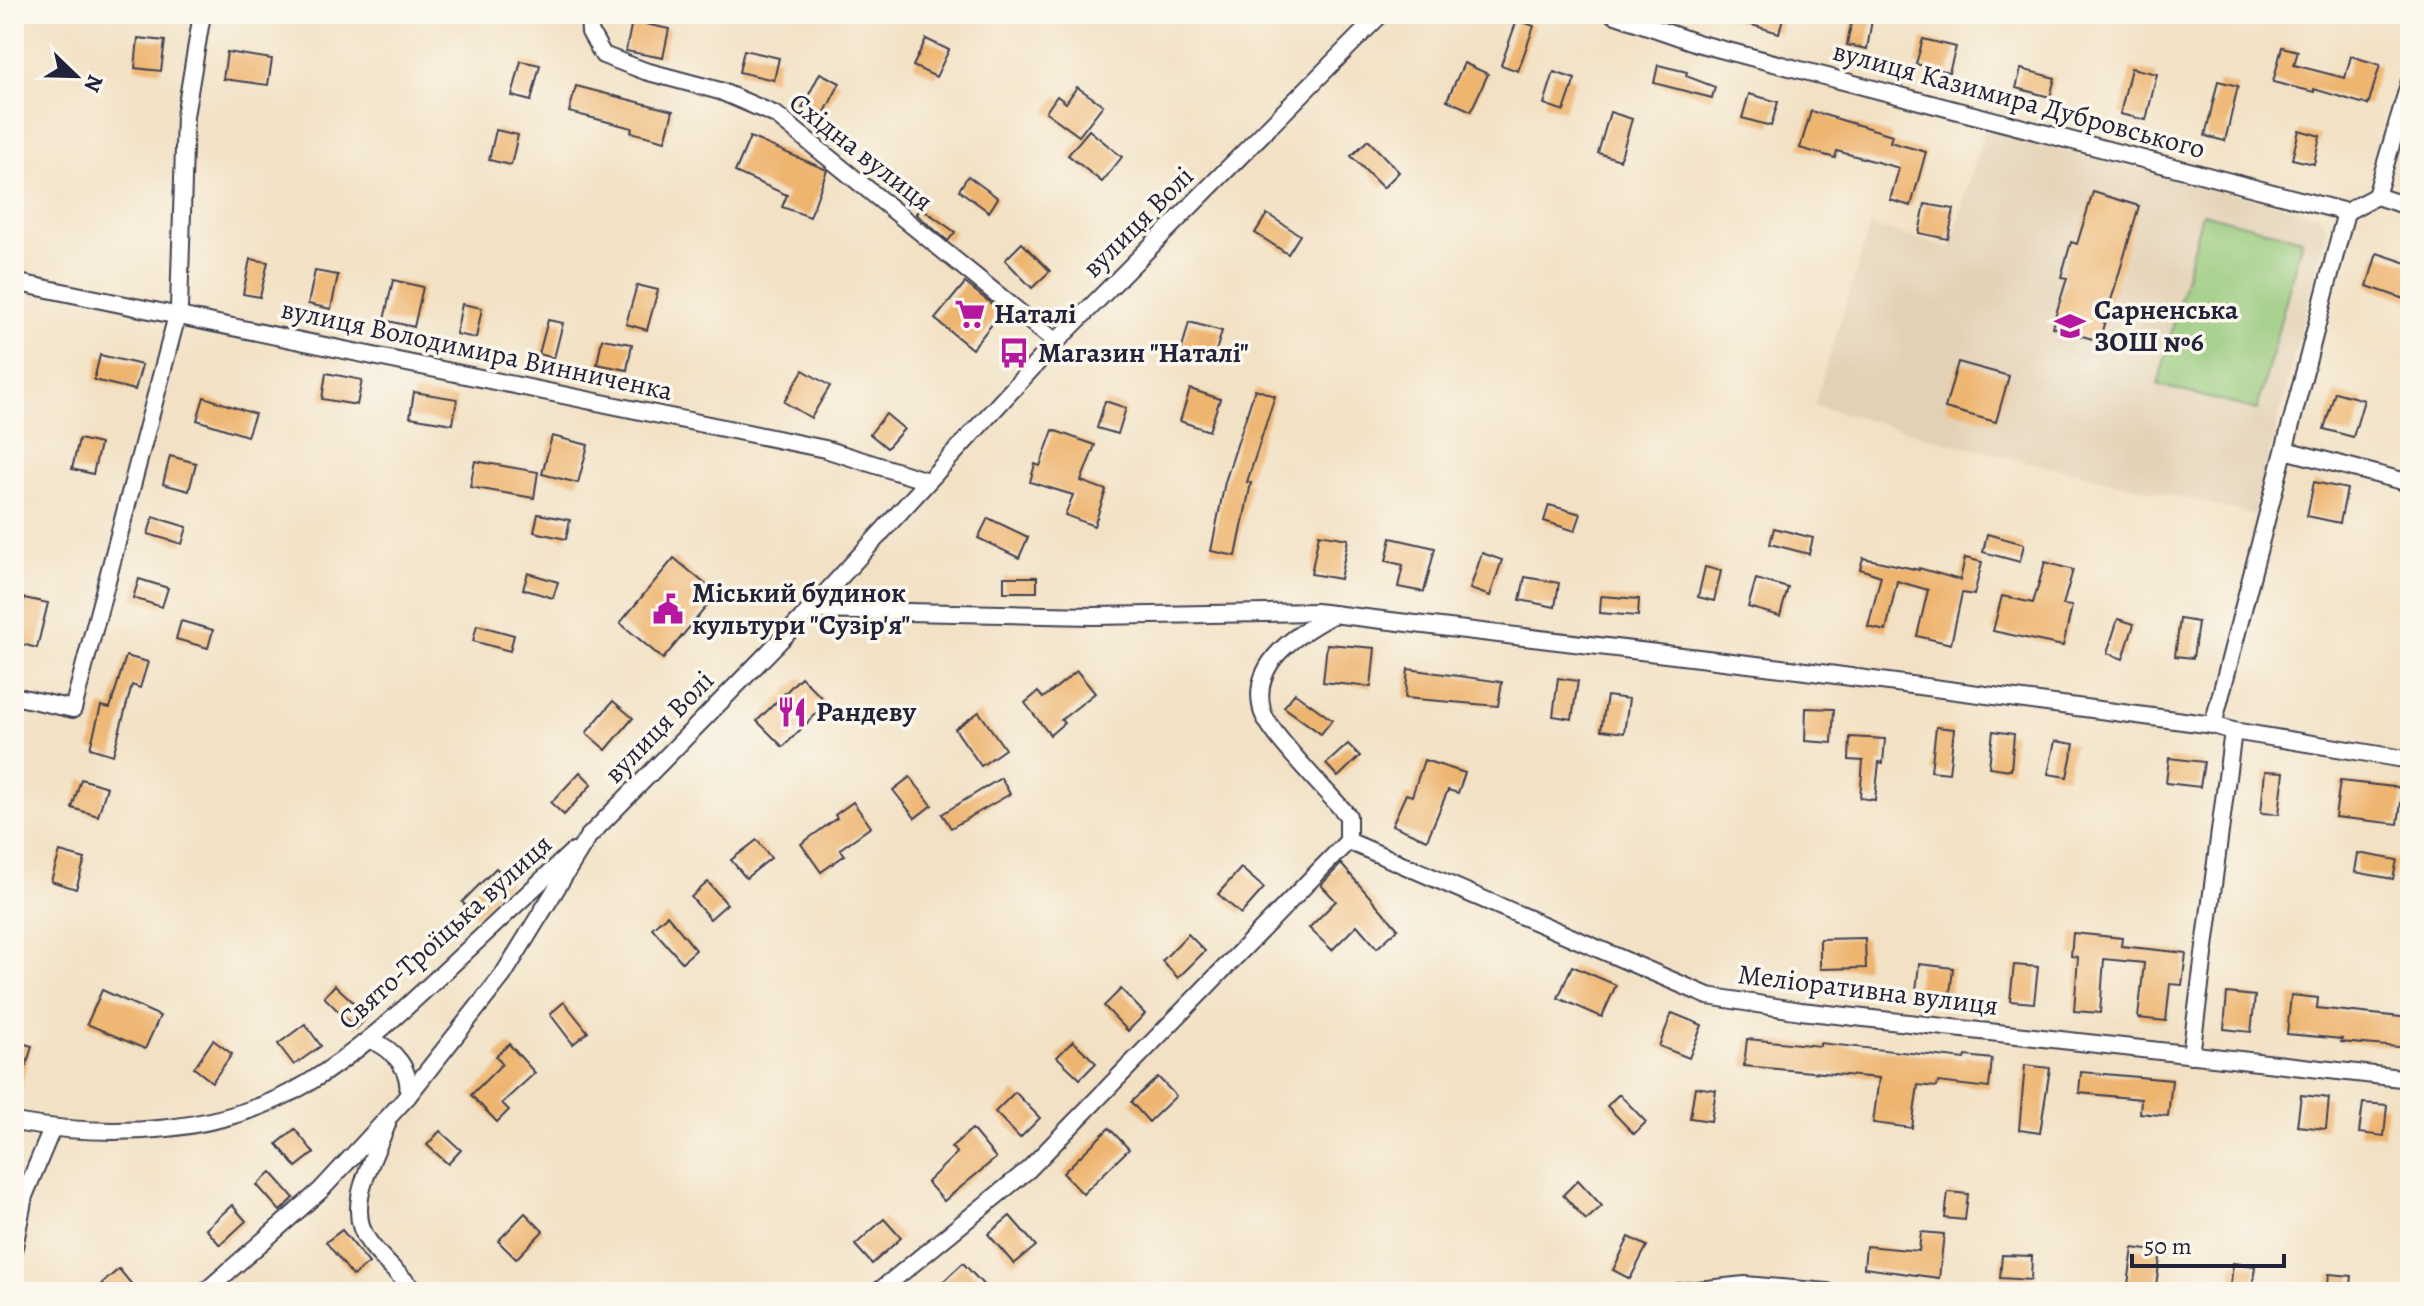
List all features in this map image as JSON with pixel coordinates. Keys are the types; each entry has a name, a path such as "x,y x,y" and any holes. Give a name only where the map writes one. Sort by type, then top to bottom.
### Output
{"street":[{"path":"14,696 73,709 178,315 185,116 202,14"},
{"name":"Східна вулиця","path":"589,14 590,32 603,55 645,71 720,91 776,115 1056,342"},
{"name":"вулиця Волі","path":"205,1292 321,1190 407,1097 503,975 588,837 810,610 1056,342 1381,14"},
{"name":"вулиця Казимира Дубровського","path":"1613,14 1697,43 2346,212"},
{"path":"2213,725 2346,212 2376,196 2410,81"},
{"path":"2376,196 2410,207"},
{"name":"вулиця Володимира Винниченка","path":"14,282 825,449 927,481"},
{"path":"2285,450 2410,483"},
{"path":"810,610 1094,616 1316,612 1798,670 2213,725 2233,731 2410,760"},
{"path":"878,1292 1029,1169 1348,841 1348,816 1274,732 1262,711 1262,685 1268,667 1281,649 1303,631 1334,614"},
{"path":"2191,1055 2233,731"},
{"name":"Свято-Троїцька вулиця","path":"14,1122 52,1129 123,1133 189,1125 251,1109 306,1084 371,1040 588,837"},
{"name":"Меліоративна вулиця","path":"1348,841 1708,996 1801,1011 2410,1079"},
{"path":"371,1040 395,1054 410,1081 407,1097"},
{"path":"391,1115 359,1198 358,1222 368,1242 416,1292"},
{"path":"14,1247 19,1200 52,1129"},
{"path":"1678,1292 1745,1285 1828,1292"}],"shaded area":[{"name":"Сарненська ЗОШ №6","path":"1984,130 2318,214 2327,227 2254,515 1945,442 1814,405 1870,226 1950,247"}],"green space":[{"path":"2202,213 2302,239 2257,410 2158,385"}],"building":[{"path":"1728,14 1784,14 1779,33 1728,18"},
{"path":"1853,14 1873,14 1867,49 1847,45"},
{"path":"1517,20 1534,26 1518,71 1501,65"},
{"path":"632,21 669,29 663,58 626,51"},
{"path":"138,38 165,41 161,71 135,68"},
{"path":"926,39 949,50 936,77 913,66"},
{"path":"1923,39 1956,47 1949,72 1916,64"},
{"path":"2282,47 2298,51 2294,65 2345,78 2351,56 2380,65 2368,105 2314,89 2314,92 2273,82"},
{"path":"744,50 779,58 774,80 739,72"},
{"path":"227,52 272,59 268,85 223,79"},
{"path":"521,61 540,65 531,101 512,96"},
{"path":"1464,63 1488,74 1471,111 1447,100"},
{"path":"1658,65 1687,72 1686,76 1715,87 1712,98 1654,83"},
{"path":"2131,68 2157,74 2146,120 2120,114"},
{"path":"2021,69 2055,78 2050,97 2016,88"},
{"path":"1554,72 1575,79 1564,111 1544,104"},
{"path":"820,73 840,83 822,118 802,108"},
{"path":"2218,81 2238,86 2225,141 2205,136"},
{"path":"576,86 673,111 665,141 631,132 632,128 569,112"},
{"path":"1077,87 1103,105 1079,136 1046,112 1057,96 1066,103"},
{"path":"1749,94 1778,102 1771,126 1742,118"},
{"path":"1811,111 1892,135 1890,142 1926,152 1911,206 1890,200 1899,168 1837,151 1835,158 1800,148"},
{"path":"1610,112 1632,119 1620,160 1598,153"},
{"path":"496,130 518,135 511,165 489,160"},
{"path":"1089,130 1122,157 1102,182 1068,155"},
{"path":"2299,130 2320,136 2314,164 2292,159"},
{"path":"750,137 827,170 810,217 782,207 787,195 735,172"},
{"path":"1368,140 1399,172 1383,188 1351,156"},
{"path":"968,176 998,198 989,212 959,190"},
{"path":"2093,192 2139,206 2099,341 2052,327 2067,278 2061,277 2071,242 2077,244"},
{"path":"1925,204 1954,209 1948,239 1919,233"},
{"path":"921,208 955,232 948,241 916,214"},
{"path":"1267,214 1300,235 1288,254 1255,233"},
{"path":"1022,243 1050,271 1032,288 1005,260"},
{"path":"2377,253 2410,264 2410,301 2367,286"},
{"path":"250,259 268,262 260,297 243,294"},
{"path":"315,271 338,275 331,309 308,304"},
{"path":"393,280 423,287 414,327 384,320"},
{"name":"Наталі","path":"965,283 1002,312 972,349 935,319"},
{"path":"637,285 658,290 647,330 626,324"},
{"path":"462,304 482,308 476,338 456,334"},
{"path":"548,320 563,323 554,358 539,354"},
{"path":"1189,322 1222,331 1213,361 1181,352"},
{"path":"602,339 632,344 627,370 597,364"},
{"path":"100,355 142,365 135,390 94,380"},
{"path":"1958,362 2009,376 1996,422 1945,408"},
{"path":"803,370 830,386 811,418 784,402"},
{"path":"326,373 362,380 357,405 322,399"},
{"path":"1190,389 1220,399 1209,431 1180,421"},
{"path":"1255,389 1275,396 1247,482 1251,483 1236,556 1211,551 1225,482"},
{"path":"414,392 457,399 453,424 410,417"},
{"path":"2335,392 2364,400 2353,437 2324,429"},
{"path":"204,397 255,414 247,436 197,420"},
{"path":"1105,401 1126,408 1118,434 1097,428"},
{"path":"886,414 904,429 887,448 870,434"},
{"path":"1053,430 1095,445 1081,481 1106,490 1094,526 1065,515 1073,495 1030,482 1035,464 1040,466"},
{"path":"552,436 588,445 578,483 542,474"},
{"path":"79,439 100,444 93,474 72,469"},
{"path":"170,456 196,463 189,491 163,484"},
{"path":"475,461 538,472 534,498 470,487"},
{"path":"2314,482 2347,489 2340,523 2307,516"},
{"path":"1549,505 1581,514 1575,531 1544,521"},
{"path":"538,514 570,520 566,539 534,532"},
{"path":"153,517 187,527 182,544 148,534"},
{"path":"988,518 1028,537 1019,558 978,538"},
{"path":"1774,528 1813,538 1809,554 1770,544"},
{"path":"1319,534 1348,539 1340,579 1311,574"},
{"path":"1987,534 2024,544 2020,562 1983,552"},
{"path":"1391,538 1435,548 1424,592 1398,587 1403,565 1386,561"},
{"path":"1482,553 1502,560 1490,596 1470,589"},
{"name":"Міський будинок культури \"Сузір'я\"","path":"674,558 717,594 663,659 620,623"},
{"path":"1863,558 1919,568 1960,580 1965,558 1982,562 1974,595 1962,593 1951,644 1917,636 1928,590 1897,581 1886,631 1868,627 1881,576 1860,569"},
{"path":"2045,562 2073,570 2063,605 2072,606 2063,646 1993,631 2002,596 2033,603"},
{"path":"1705,567 1721,571 1714,601 1698,597"},
{"path":"528,573 558,582 553,598 523,589"},
{"path":"1004,577 1037,577 1037,592 1004,592"},
{"path":"1525,577 1559,583 1555,607 1520,600"},
{"path":"139,579 168,588 162,607 133,598"},
{"path":"1756,579 1788,588 1780,616 1748,607"},
{"path":"1601,596 1639,599 1638,616 1600,613"},
{"path":"24,598 48,603 37,648 14,642"},
{"path":"2118,619 2134,624 2123,659 2107,653"},
{"path":"2180,619 2198,622 2193,658 2175,656"},
{"path":"181,621 213,630 208,648 176,639"},
{"path":"477,625 514,635 510,651 473,641"},
{"path":"1327,644 1375,648 1371,687 1323,682"},
{"path":"126,656 148,662 140,688 132,685 113,755 90,748 101,706 110,708"},
{"path":"1408,669 1502,682 1498,706 1405,698"},
{"path":"1077,671 1095,693 1061,720 1064,723 1050,735 1025,703 1038,692 1043,698"},
{"name":"Рандеву","path":"801,677 827,703 783,747 757,721"},
{"path":"1558,678 1578,681 1572,719 1553,716"},
{"path":"1295,693 1332,720 1321,734 1284,707"},
{"path":"1607,696 1629,699 1624,733 1601,730"},
{"path":"613,701 633,718 606,750 586,733"},
{"path":"1806,708 1834,709 1832,743 1805,741"},
{"path":"979,712 1005,749 981,766 955,729"},
{"path":"1936,727 1954,729 1949,773 1931,771"},
{"path":"1993,731 2014,734 2011,770 1989,767"},
{"path":"1850,737 1885,739 1875,800 1860,798 1863,761 1849,760"},
{"path":"2055,741 2074,744 2067,777 2048,774"},
{"path":"1348,744 1360,756 1338,777 1326,764"},
{"path":"2169,758 2204,762 2200,787 2166,783"},
{"path":"1424,760 1465,773 1458,793 1448,790 1427,840 1392,825 1406,794 1412,796"},
{"path":"2265,771 2284,772 2279,814 2261,813"},
{"path":"580,772 592,784 564,815 551,803"},
{"path":"910,777 932,805 915,818 893,790"},
{"path":"1001,778 1010,794 951,828 942,814"},
{"path":"81,779 107,787 98,816 72,808"},
{"path":"2340,781 2403,788 2398,824 2335,817"},
{"path":"853,802 871,827 840,849 845,855 821,872 801,844"},
{"path":"757,840 771,858 746,878 731,860"},
{"path":"60,852 85,859 76,889 51,881"},
{"path":"2358,853 2397,860 2393,879 2355,872"},
{"path":"1341,864 1398,929 1377,948 1357,925 1332,950 1309,928 1336,901 1321,885"},
{"path":"496,868 510,882 476,916 462,902"},
{"path":"1241,868 1264,888 1241,914 1218,894"},
{"path":"708,882 727,904 710,919 691,897"},
{"path":"667,915 696,950 682,962 652,928"},
{"path":"2073,933 2122,938 2121,946 2186,953 2182,985 2170,984 2166,1021 2138,1018 2144,963 2104,959 2100,1013 2074,1011 2078,957 2071,956"},
{"path":"1188,934 1205,951 1178,978 1162,961"},
{"path":"1865,938 1866,968 1820,969 1820,939"},
{"path":"1919,964 1953,968 1950,995 1916,991"},
{"path":"2014,965 2038,967 2034,1003 2010,1001"},
{"path":"1572,966 1616,985 1602,1017 1558,998"},
{"path":"335,985 368,1016 356,1029 324,997"},
{"path":"1121,989 1145,1014 1128,1031 1104,1006"},
{"path":"102,990 160,1016 145,1049 87,1024"},
{"path":"2227,993 2255,996 2251,1032 2224,1029"},
{"path":"2291,995 2318,998 2317,1008 2410,1018 2410,1048 2287,1034"},
{"path":"564,1002 588,1032 573,1044 550,1014"},
{"path":"1672,1013 1702,1025 1689,1058 1659,1046"},
{"path":"305,1024 321,1046 294,1065 278,1044"},
{"path":"1747,1039 1992,1059 1989,1088 1938,1082 1937,1087 1918,1085 1912,1128 1873,1123 1879,1078 1744,1066"},
{"path":"213,1040 232,1054 212,1082 194,1068"},
{"path":"14,1041 32,1046 19,1092 14,1091"},
{"path":"1073,1041 1096,1063 1080,1079 1057,1057"},
{"path":"509,1044 535,1073 502,1103 509,1110 497,1122 471,1095 502,1064 496,1056"},
{"path":"2025,1065 2050,1068 2040,1133 2019,1130"},
{"path":"2081,1072 2172,1080 2168,1116 2140,1113 2141,1099 2079,1093"},
{"path":"1158,1077 1176,1096 1149,1122 1131,1102"},
{"path":"1695,1087 1716,1090 1711,1121 1690,1118"},
{"path":"1015,1092 1040,1118 1020,1138 995,1112"},
{"path":"1619,1094 1646,1122 1634,1134 1607,1106"},
{"path":"2301,1095 2329,1098 2326,1129 2297,1126"},
{"path":"2363,1103 2387,1105 2384,1136 2359,1133"},
{"path":"1109,1128 1129,1149 1083,1194 1063,1173"},
{"path":"295,1129 314,1153 296,1167 277,1144"},
{"path":"972,1129 996,1158 944,1201 927,1182 957,1153 951,1147"},
{"path":"440,1131 461,1150 448,1164 427,1145"},
{"path":"271,1172 294,1198 280,1211 257,1185"},
{"path":"1578,1180 1602,1206 1586,1220 1563,1195"},
{"path":"1948,1192 1968,1194 1965,1220 1945,1218"},
{"path":"232,1205 246,1221 220,1245 206,1229"},
{"path":"525,1213 543,1231 516,1259 498,1241"},
{"path":"1010,1216 1036,1246 1014,1264 988,1234"},
{"path":"884,1219 901,1238 872,1264 855,1245"},
{"path":"342,1230 369,1263 353,1276 326,1242"},
{"path":"1921,1232 1944,1234 1939,1278 1864,1268 1866,1246 1919,1251"},
{"path":"1629,1237 1647,1246 1630,1279 1613,1270"},
{"path":"2133,1248 2161,1252 2155,1292 2127,1292"},
{"path":"2002,1255 2032,1256 2031,1280 2000,1278"},
{"path":"963,1263 990,1292 932,1292"},
{"path":"2233,1263 2255,1266 2252,1292 2230,1292"},
{"path":"119,1269 138,1292 92,1292"},
{"path":"2329,1274 2352,1276 2350,1292 2327,1292"}],"place":[{"name":"Наталі","path":"970,314"},
{"name":"Сарненська ЗОШ №6","path":"2070,326"},
{"name":"Магазин \"Наталі\"","path":"1014,353"},
{"name":"Міський будинок культури \"Сузір'я\"","path":"668,609"},
{"name":"Рандеву","path":"792,712"}]}
